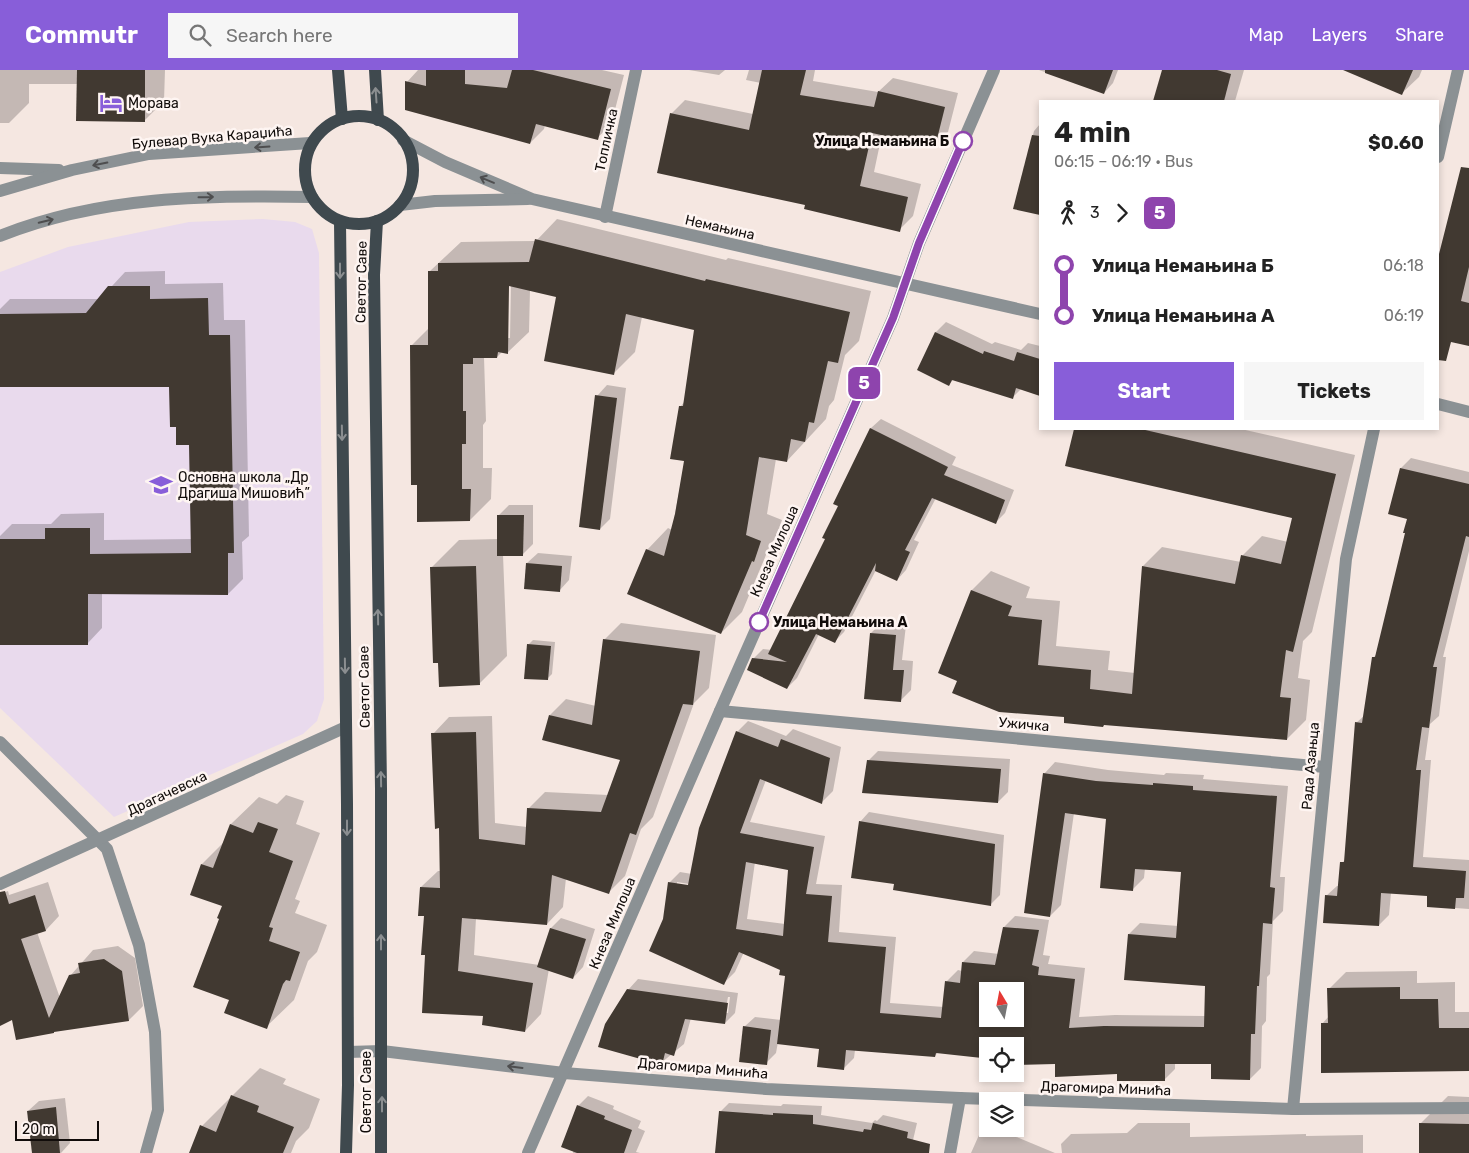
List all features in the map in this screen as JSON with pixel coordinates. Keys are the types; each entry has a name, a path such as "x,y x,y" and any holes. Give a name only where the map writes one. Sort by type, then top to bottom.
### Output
{"main road":[{"path":"338,70 342,119"},
{"path":"375,70 378,120"},
{"path":"362,117 378,120 388,123 403,140 411,156 412,173 409,190 400,205 389,215 377,222 360,224 340,222 327,215 312,197 307,186 304,169 310,143 329,125 342,119 362,117"},
{"name":"Светог Саве","path":"340,222 346,727 348,1052 346,1153"},
{"name":"Светог Саве","path":"377,222 374,275 381,788 381,1153"}],"street":[{"name":"Топличка","path":"605,217 636,70"},
{"name":"Кнеза Милоша","path":"528,1153 893,318 919,243 994,70"},
{"path":"1439,153 1458,70"},
{"name":"Немањина","path":"403,140 445,162 532,199 1039,314"},
{"name":"Булевар Вука Караџића","path":"0,191 72,170 149,154 310,143"},
{"path":"0,168 72,170"},
{"path":"0,236 26,226 111,206 196,197 312,197"},
{"path":"400,205 435,201 532,199"},
{"path":"1439,404 1469,412"},
{"name":"Рада Азањца","path":"1293,1109 1346,559 1374,430"},
{"name":"Ужичка","path":"720,711 1325,767"},
{"name":"Драгачевска","path":"0,884 346,727"},
{"path":"0,742 107,849 139,945 155,1032 158,1110 146,1153"},
{"name":"Драгомира Минића","path":"348,1052 382,1051 564,1073 766,1089 960,1098 1293,1109 1469,1108"},
{"path":"950,1153 960,1098"}],"shaded area":[{"name":"Основна школа „Др Драгиша Мишовић”","path":"263,219 295,222 312,229 319,253 324,699 317,721 303,734 114,817 0,708 0,272 68,247 189,222"}],"building":[{"name":"Морава","path":"77,70 145,70 145,122 76,121"},
{"path":"426,70 465,70 465,84 507,88 512,70 533,70 611,89 598,140 536,124 530,144 405,110 405,81 426,86"},
{"path":"762,70 806,70 800,95 874,107 878,91 945,107 935,147 872,133 860,186 908,197 900,232 804,209 805,205 657,173 670,113 749,130"},
{"path":"1045,70 1113,70 1104,94 1045,73"},
{"path":"1162,70 1217,70 1231,74 1224,100 1153,100"},
{"path":"1343,70 1413,70 1402,95"},
{"path":"1032,135 1039,136 1039,215 1013,209"},
{"path":"1461,167 1469,168 1469,267 1461,301 1469,303 1469,346 1451,342 1446,361 1439,360 1439,254"},
{"path":"535,239 705,281 706,279 850,312 838,363 828,361 814,423 809,422 805,442 791,439 787,462 759,457 746,535 761,541 754,562 752,561 721,634 627,594 646,549 664,556 675,514 684,461 670,459 679,406 683,406 694,330 626,314 614,375 544,361 556,297 509,286 508,354 498,352 497,358 473,358 473,364 463,364 463,411 466,411 466,444 462,444 462,489 471,489 470,521 417,522 417,485 411,485 410,345 428,345 428,271 438,271 438,263 529,262"},
{"path":"108,286 150,286 150,299 208,298 209,335 230,335 234,553 228,553 228,595 88,594 88,645 0,645 0,539 45,539 45,528 90,528 90,554 191,553 189,445 176,445 176,427 170,427 169,387 0,387 0,314 86,313"},
{"path":"935,332 983,354 984,351 1014,361 1017,352 1039,359 1039,396 1016,388 1013,399 952,380 949,386 917,370"},
{"path":"595,395 617,398 600,530 579,527"},
{"path":"870,428 948,467 944,475 1005,500 996,524 932,498 905,550 910,552 897,581 875,571 876,563 835,643 816,634 787,689 747,670 752,658 787,662 768,654 825,539 822,538 838,506 833,504"},
{"path":"1074,430 1145,430 1336,474 1293,652 1286,650 1280,697 1291,698 1287,740 1064,723 1064,717 999,712 952,693 957,681 938,673 971,590 1012,606 1008,616 1042,620 1038,665 1091,670 1090,689 1132,694 1142,566 1235,584 1241,555 1281,564 1292,518 1065,466"},
{"path":"1400,468 1469,484 1469,537 1466,536 1433,667 1437,667 1429,728 1422,727 1416,770 1421,770 1413,867 1466,871 1464,898 1456,898 1455,909 1427,907 1427,896 1381,893 1379,926 1323,923 1325,895 1337,896 1340,862 1344,862 1355,722 1362,723 1372,657 1375,657 1405,533 1403,533 1407,519 1388,514"},
{"path":"497,515 524,515 523,556 497,556"},
{"path":"526,563 562,566 560,592 524,589"},
{"path":"476,566 480,685 439,687 438,663 433,663 430,567"},
{"path":"870,633 896,635 893,670 904,670 901,702 864,699"},
{"path":"603,639 700,651 693,705 683,704 636,835 630,833 609,894 552,875 547,925 462,918 458,971 533,983 525,1032 482,1025 483,1016 422,1013 425,955 421,955 424,916 418,916 420,887 440,888 439,828 435,829 431,733 476,732 479,839 525,845 527,808 601,812 620,760 542,740 549,715 592,725"},
{"path":"527,644 551,646 548,680 524,679"},
{"path":"736,731 778,747 781,739 830,758 822,804 760,779 740,833 814,847 806,894 832,896 828,942 886,947 880,1013 941,1018 945,981 960,983 962,962 995,965 1003,927 1039,930 1032,965 1039,967 1038,975 1075,979 1069,1028 1104,1026 1204,1027 1205,986 1124,980 1128,934 1176,938 1181,872 1135,869 1133,891 1100,888 1106,819 1065,813 1050,917 1024,913 1043,773 1096,781 1193,786 1193,790 1277,796 1270,887 1275,888 1272,924 1263,923 1255,1034 1251,1034 1250,1080 1211,1079 1211,1064 1165,1064 1165,1081 1117,1081 1117,1074 1055,1077 1055,1064 1024,1065 1024,1037 979,1037 979,1058 936,1053 935,1057 846,1050 844,1070 817,1067 819,1049 777,1044 785,976 779,975 780,970 739,952 724,985 649,951 663,919 668,882 688,885 699,828","holes":["746,862 788,870 783,936 736,929"]},
{"path":"867,760 1001,769 998,803 862,793"},
{"path":"859,821 995,844 991,906 893,890 894,884 851,878"},
{"path":"258,822 278,829 269,852 293,861 269,927 273,928 269,941 300,952 290,981 286,980 283,984 267,1029 224,1013 229,1000 193,987 219,919 217,918 222,906 190,895 201,864 213,868 230,824 253,833"},
{"path":"5,891 9,904 35,895 46,931 21,939 49,1018 69,975 80,973 78,963 104,959 122,971 129,1021 54,1032 16,1040 12,1020 0,1026 0,892"},
{"path":"550,928 586,939 573,979 537,967"},
{"path":"1400,987 1400,999 1438,999 1439,1028 1469,1028 1469,1071 1321,1073 1321,1023 1328,1023 1327,988"},
{"path":"627,989 728,1003 725,1024 685,1019 674,1056 665,1053 662,1065 598,1047 605,1024"},
{"path":"743,1026 771,1030 767,1065 739,1062"},
{"path":"231,1095 259,1106 257,1112 294,1127 283,1153 189,1153 200,1125 216,1132"},
{"path":"577,1105 605,1116 604,1119 632,1130 624,1153 577,1153 561,1147"},
{"path":"56,1107 60,1153 32,1153 27,1111"},
{"path":"719,1111 773,1115 773,1113 813,1115 813,1124 863,1132 864,1129 871,1130 873,1123 908,1132 907,1138 930,1144 929,1153 715,1153"},
{"path":"1419,1123 1469,1124 1469,1153 1419,1153"}],"bus line":[{"name":"5","path":"759,622 893,318 919,243 963,141"}],"place":[{"name":"Морава","path":"111,103"},
{"name":"Улица Немањина Б","path":"963,141"},
{"name":"Основна школа „Др Драгиша Мишовић”","path":"161,485"},
{"name":"Улица Немањина А","path":"759,622"}]}
